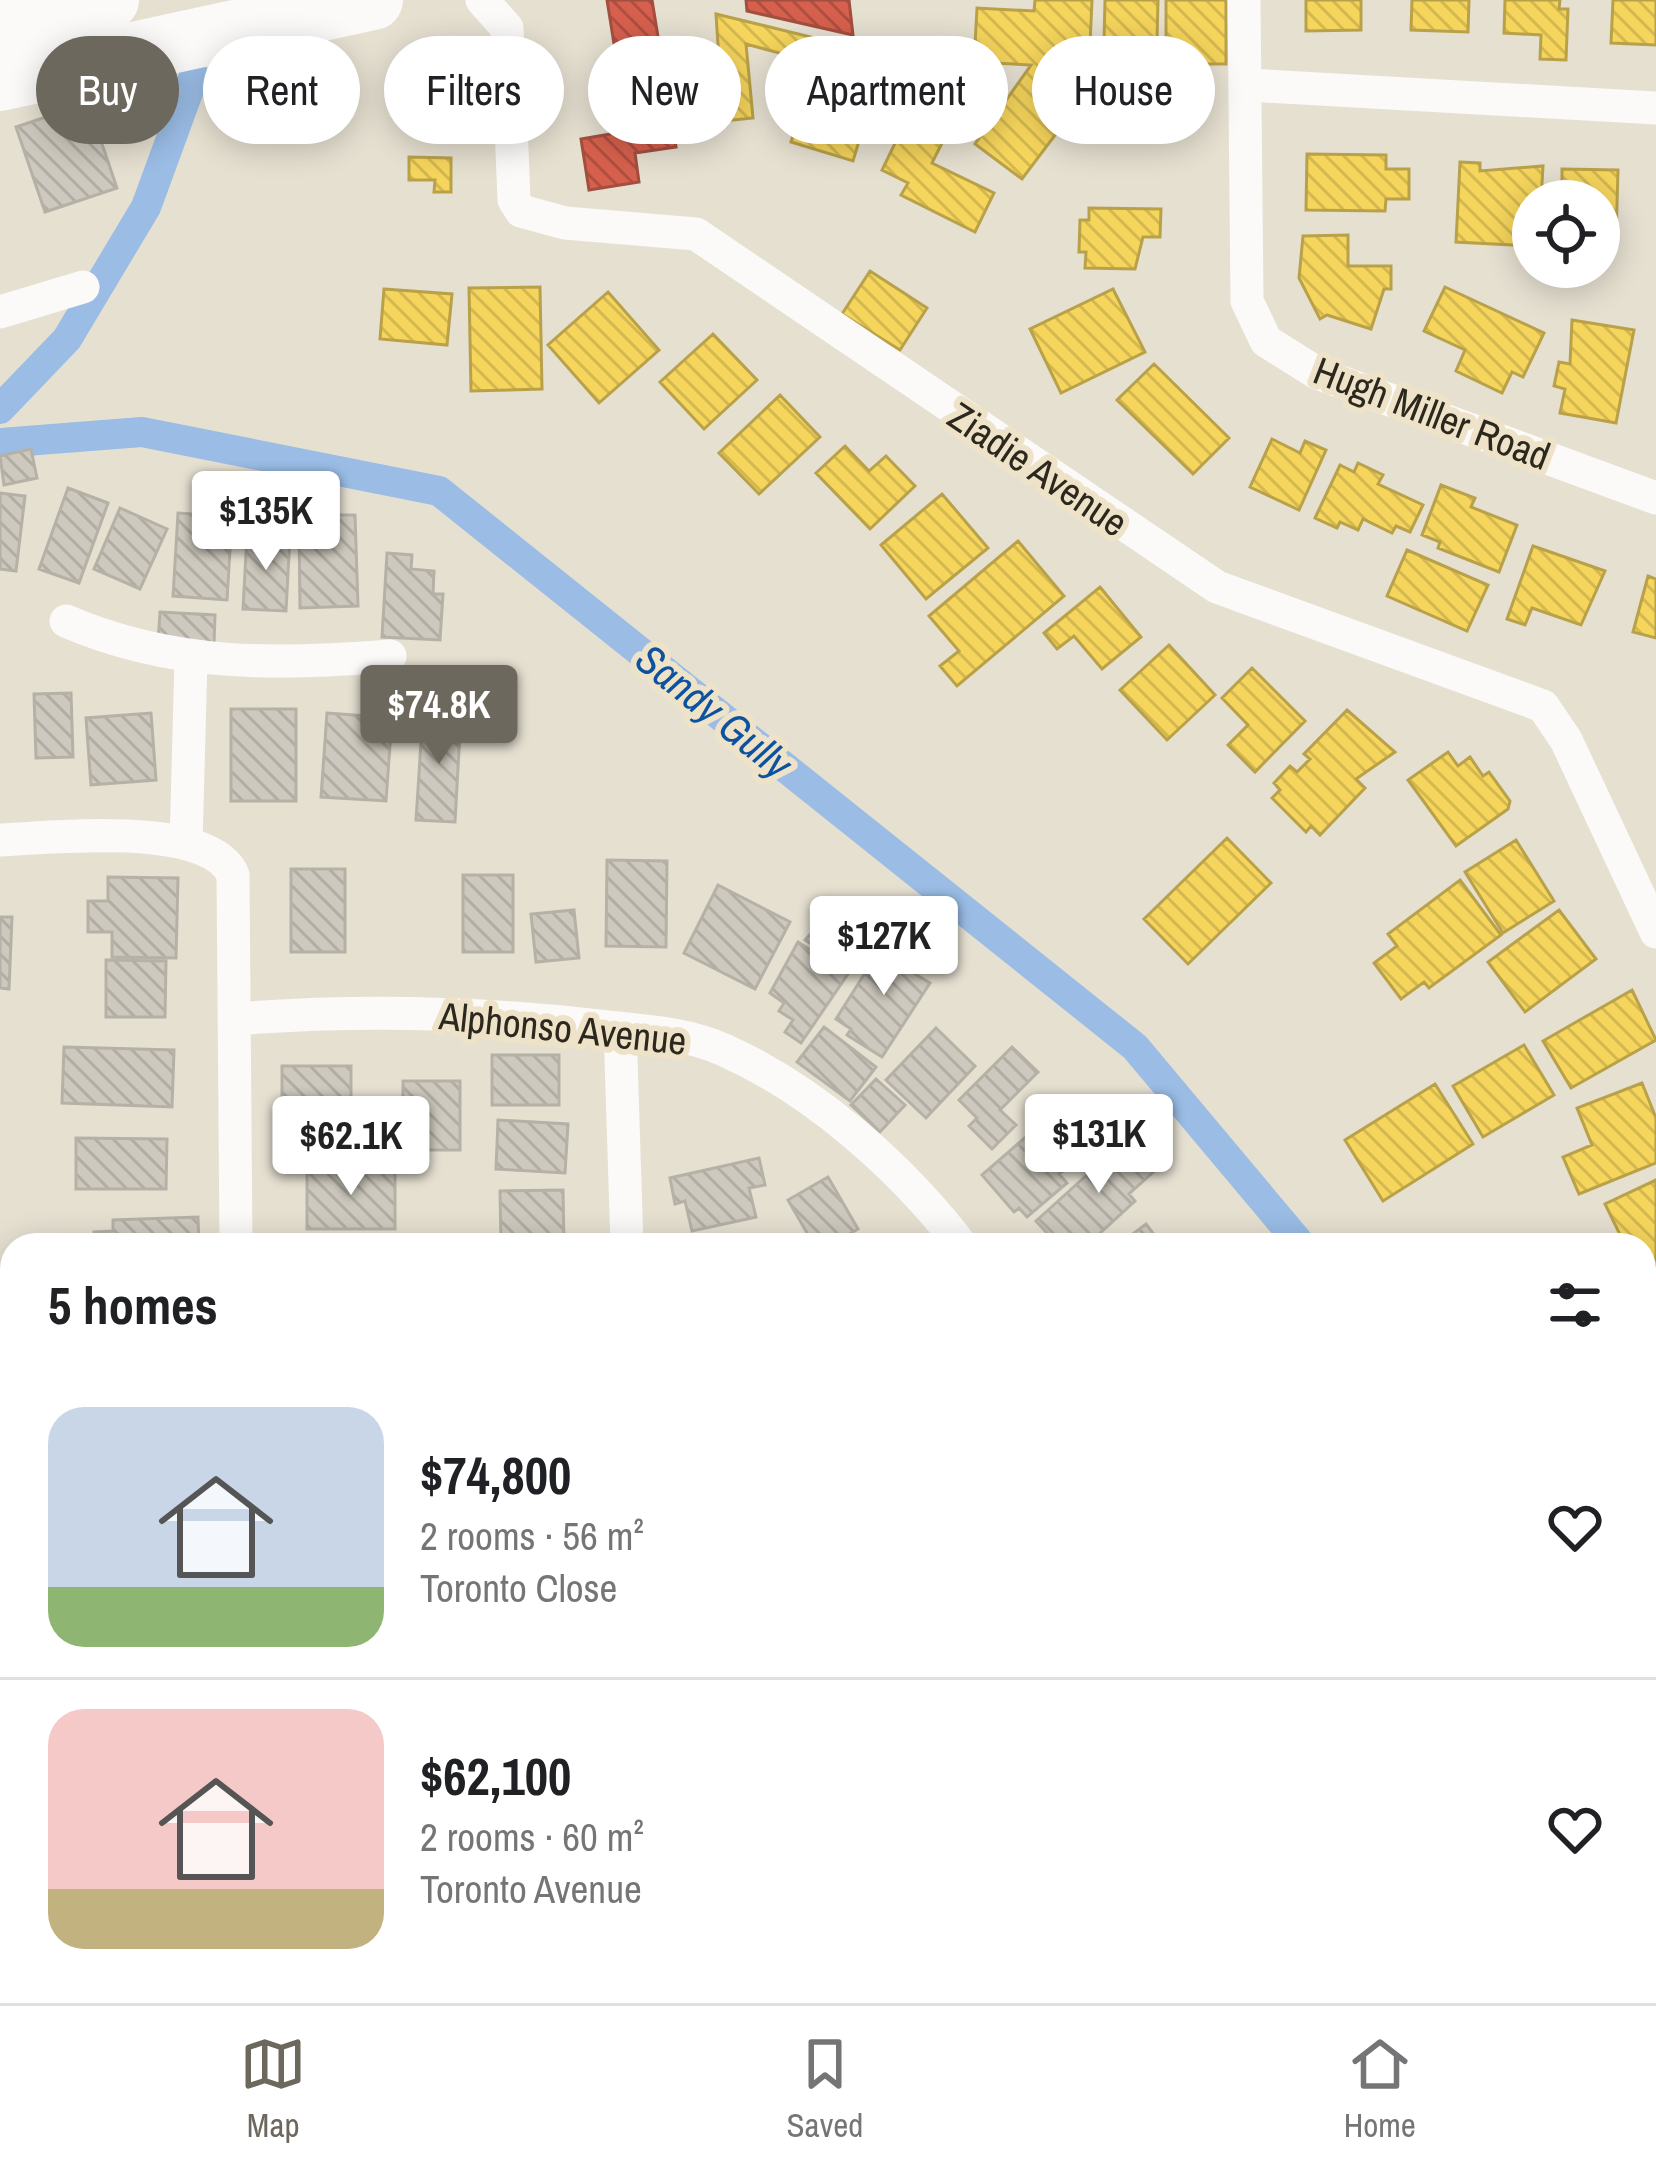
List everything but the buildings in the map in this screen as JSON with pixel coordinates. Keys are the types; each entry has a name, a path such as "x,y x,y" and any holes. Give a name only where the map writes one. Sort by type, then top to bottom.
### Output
{"highway":[{"path":"0,29 109,0"},
{"path":"0,81 373,0"}],"street":[{"name":"Ziadie Avenue","path":"482,0 507,28 514,200 521,211 566,223 696,233 1217,587 1543,706 1566,740 1656,932"},
{"name":"Hugh Miller Road","path":"1244,0 1247,301 1266,341 1317,373 1656,498"},
{"path":"1248,85 1656,108"},
{"path":"0,312 83,287"},
{"path":"66,622 119,644 191,659 294,664 390,656"},
{"path":"186,844 191,659"},
{"path":"0,840 128,837 186,844 217,852 232,875 236,1233"},
{"name":"Alphonso Avenue","path":"236,1019 333,1011 431,1012 620,1028 720,1048 781,1079 838,1121 949,1233"},
{"path":"620,1028 627,1233"}],"waterway":[{"path":"0,409 67,339 146,207 194,76"},
{"name":"Sandy Gully","path":"0,443 142,432 439,491 1135,1047 1291,1233"}]}
